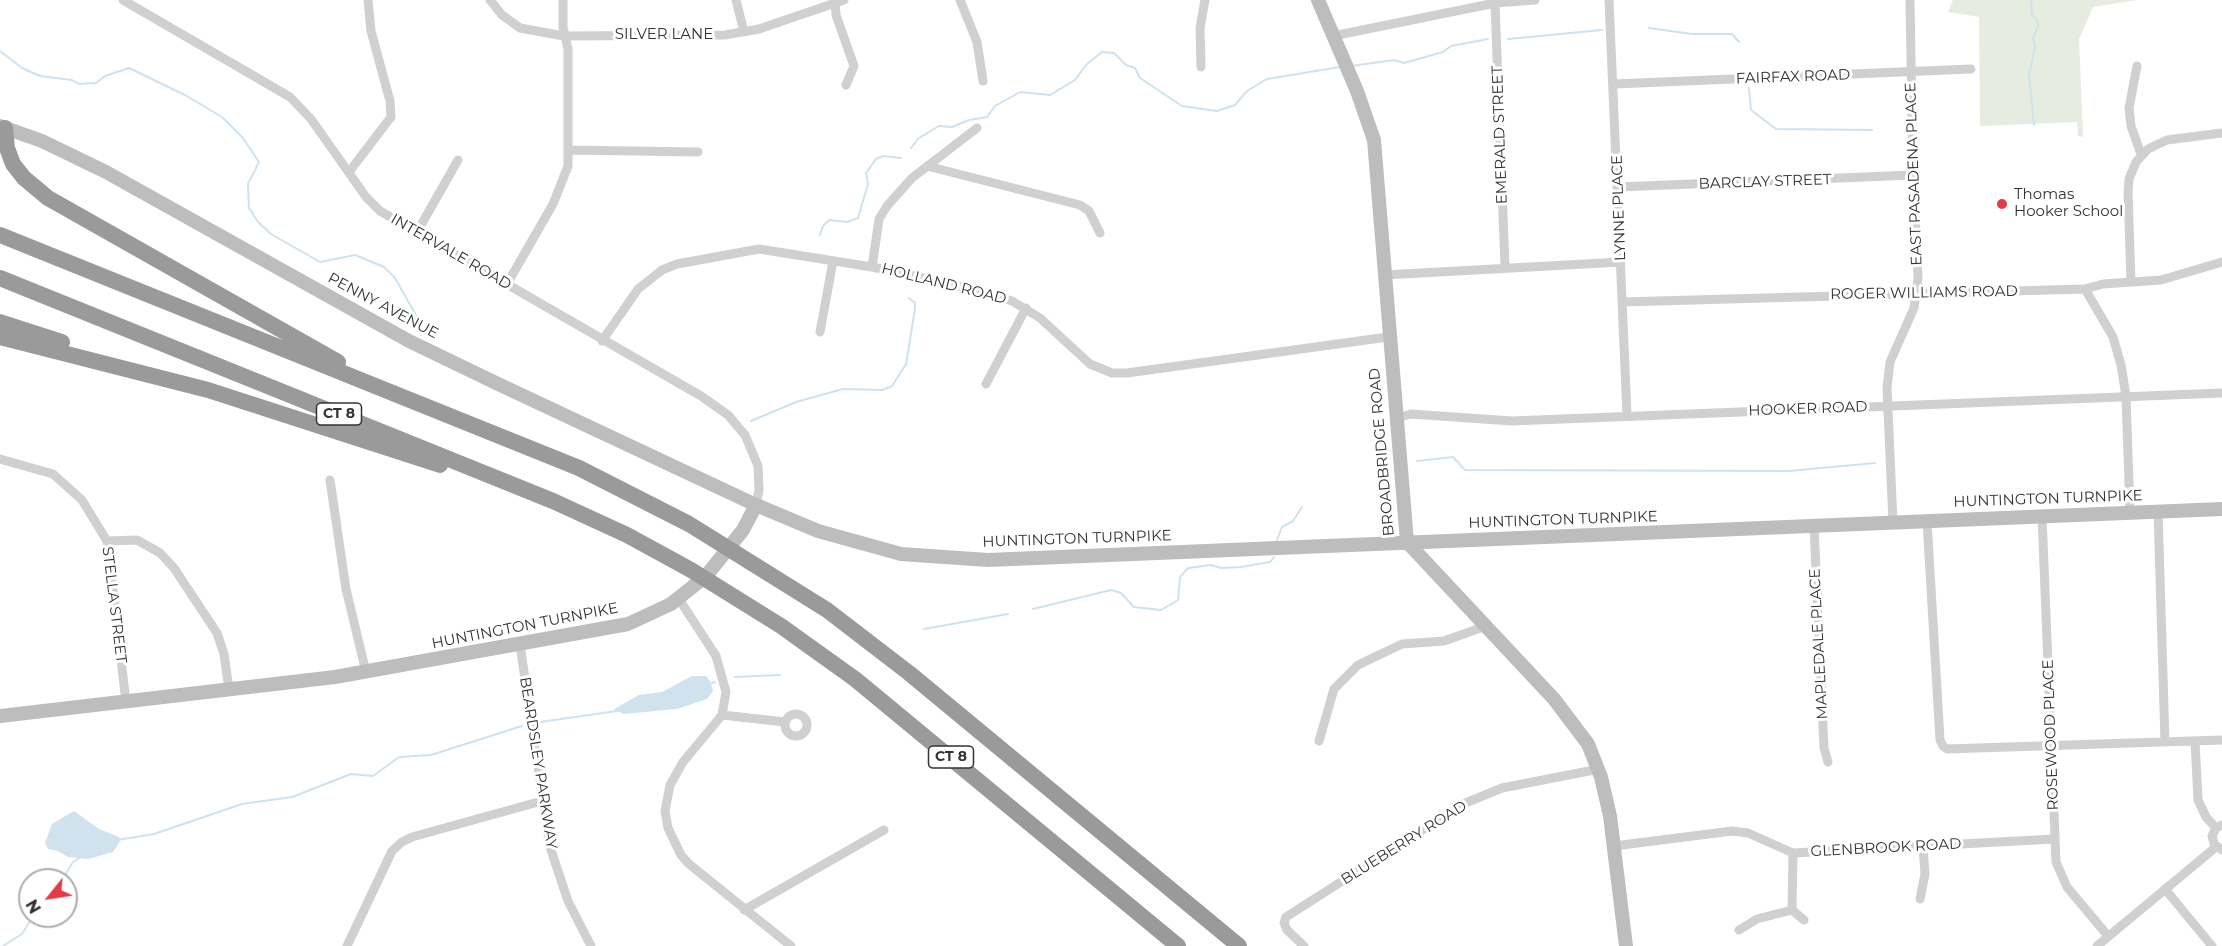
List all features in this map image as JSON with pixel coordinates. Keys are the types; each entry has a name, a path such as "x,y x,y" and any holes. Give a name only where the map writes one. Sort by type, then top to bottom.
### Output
{"highway":[{"path":"2,127 13,164 24,178 48,198 353,370 389,386 421,406"},
{"name":"CT 8","path":"0,235 579,468 704,532 827,610 909,673 1239,946"},
{"name":"CT 8","path":"0,278 554,501 627,535 673,560 782,626 871,692 1178,946"},
{"path":"0,322 554,501"},
{"path":"0,337 208,390"},
{"path":"1147,868 1201,905 1251,946"}],"main road":[{"name":"BROADBRIDGE ROAD","path":"1318,0 1374,140 1388,337 1407,542 1570,718 1588,744 1599,769 1614,846 1626,946"},
{"name":"PENNY AVENUE","path":"2,127 42,141 169,204 409,341 756,505"},
{"name":"HUNTINGTON TURNPIKE","path":"0,716 366,672 627,624 660,611 679,599 716,565 743,530 756,505 818,531 862,545 901,554 946,559 988,560 2222,509"}],"street":[{"name":"INTERVALE ROAD","path":"123,0 290,97 311,119 373,205 416,234 701,396 728,415 738,425 758,466 759,490 756,505"},
{"path":"349,172 391,117 390,101 371,31 368,0"},
{"name":"SILVER LANE","path":"490,0 502,15 520,28 564,36 703,36 744,32 795,19 838,1"},
{"path":"507,284 553,204 568,166 568,49 564,36 563,0"},
{"path":"736,0 744,32"},
{"path":"960,0 977,42 983,81"},
{"path":"1201,67 1200,28 1205,0"},
{"path":"1333,36 1495,3 1535,0"},
{"name":"LYNNE PLACE","path":"1609,0 1627,415"},
{"name":"EAST PASADENA PLACE","path":"1893,522 1886,406 1890,362 1917,294 1910,0"},
{"path":"838,1 836,15 854,66 846,86"},
{"name":"EMERALD STREET","path":"1495,3 1505,267"},
{"path":"2137,66 2129,108 2131,126 2141,154"},
{"name":"FAIRFAX ROAD","path":"1614,84 1971,69"},
{"name":"HOLLAND ROAD","path":"977,128 902,188 879,219 872,267 1000,297 1026,308 1090,364 1113,373 1127,373 1388,337"},
{"path":"2131,282 2128,193 2132,171 2141,154 2167,140 2222,133"},
{"path":"569,150 698,152"},
{"path":"416,234 458,160"},
{"path":"927,166 1080,205 1089,211 1100,233"},
{"name":"BARCLAY STREET","path":"1618,187 1913,175"},
{"path":"602,340 646,280 677,264 759,249 872,267"},
{"path":"820,332 833,261"},
{"path":"1384,275 1621,262"},
{"name":"ROGER WILLIAMS ROAD","path":"1622,302 2085,289 2169,278 2222,262"},
{"path":"2085,289 2118,351 2126,396 2130,513"},
{"path":"986,384 1026,308"},
{"name":"HOOKER ROAD","path":"1396,418 1412,414 1512,421 2222,393"},
{"name":"STELLA STREET","path":"0,459 53,474 82,500 106,541 126,702"},
{"path":"330,480 346,589 366,672"},
{"path":"2158,511 2165,742"},
{"name":"ROSEWOOD PLACE","path":"2042,516 2056,862 2061,876 2076,899 2108,936"},
{"path":"1928,521 1940,740 1947,749 2222,740"},
{"name":"MAPLEDALE PLACE","path":"1814,526 1824,748 1828,762"},
{"path":"106,541 137,540 160,553 174,568 217,633 224,654 229,689"},
{"path":"679,599 716,656 726,692 722,715 683,762 667,792 665,811 668,828 681,855 744,910 791,946"},
{"path":"1319,741 1334,689 1358,665 1402,644 1444,641 1486,626"},
{"name":"BEARDSLEY PARKWAY","path":"520,645 550,847 576,921 591,946"},
{"path":"722,715 785,722"},
{"path":"2097,946 2219,848 2212,836 2219,827 2206,817 2198,800 2195,741"},
{"name":"BLUEBERRY ROAD","path":"1304,946 1287,930 1284,923 1286,917 1463,804 1502,788 1599,769"},
{"path":"347,946 392,851 402,842 412,837 542,801"},
{"path":"744,910 884,830"},
{"name":"GLENBROOK ROAD","path":"1614,846 1732,831 1748,833 1793,853 2055,839"},
{"path":"1920,899 1925,874 1923,847"},
{"path":"1792,910 1793,853"},
{"path":"2165,890 2212,946"},
{"path":"1792,910 1804,920"},
{"path":"1739,930 1757,919 1792,910"}],"shaded area":[{"path":"1953,0 2137,0 2093,7 2079,39 2083,137 2078,136 2077,122 1980,126 1979,17 1948,12"}],"water":[{"path":"692,676 706,676 710,681 713,691 707,699 677,709 623,714 614,709 639,695 662,692"},
{"path":"74,811 99,829 119,837 120,841 113,852 88,859 68,857 58,851 48,849 45,843 52,824"}],"waterway":[{"path":"2031,0 2032,15 2037,20 2038,27 2033,38 2035,47 2029,76 2034,125"},
{"path":"1649,28 1692,34 1732,34 1739,42"},
{"path":"1508,39 1602,30"},
{"path":"1351,66 1394,60 1404,63 1443,52 1451,46 1488,39"},
{"path":"0,51 22,68 40,76 72,80 79,84 96,83 105,76 129,68 185,95 222,117 243,138 259,162 248,184 249,208 258,222 271,234 320,262 355,255 384,267 395,278 417,317 421,335"},
{"path":"911,148 919,138 939,126 952,127 969,120 987,117 995,106 1020,92 1050,95 1075,80 1086,65 1102,52 1114,53 1126,65 1135,68 1140,78 1182,106 1217,111 1235,105 1247,91 1267,79 1340,67"},
{"path":"1749,88 1751,110 1776,129 1872,130"},
{"path":"820,235 823,226 829,220 847,222 858,218 868,184 866,173 876,159 883,156 901,158"},
{"path":"751,421 796,402 843,389 882,390 892,386 906,364 915,309 915,303 909,298"},
{"path":"1417,461 1453,457 1465,470 1789,471 1875,463"},
{"path":"1277,540 1282,527 1293,521 1302,507"},
{"path":"1033,609 1111,590 1121,593 1134,607 1161,610 1178,600 1180,577 1188,568 1211,565 1221,568 1241,567 1270,562 1274,557"},
{"path":"924,629 1008,614"},
{"path":"735,677 780,675"},
{"path":"709,684 715,682"},
{"path":"540,722 617,711"},
{"path":"117,840 154,834 242,804 292,797 351,774 373,776 399,757 431,755 522,726"},
{"path":"69,868 73,862 81,857"},
{"path":"3,946 22,934 26,928"}],"place":[{"name":"Thomas Hooker School","path":"2002,204"}]}
